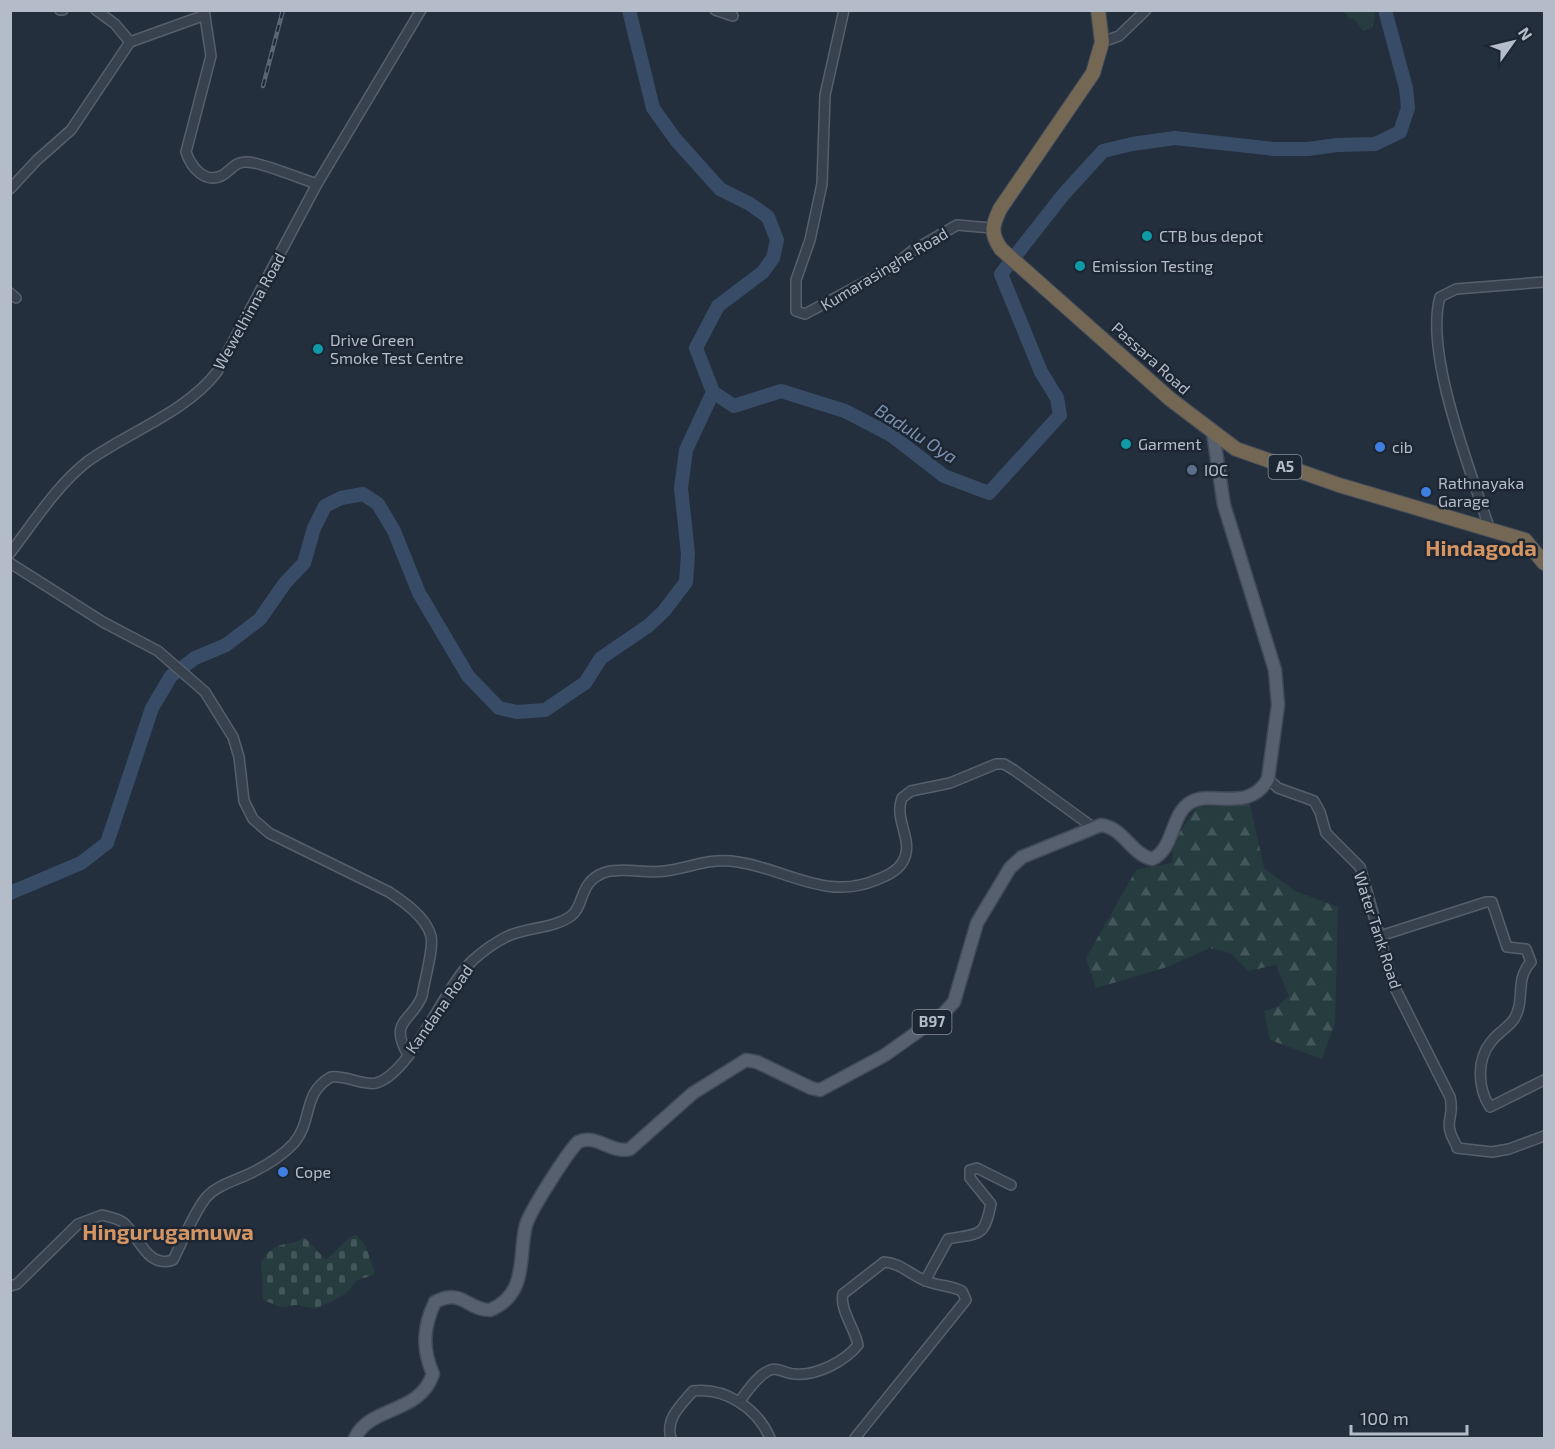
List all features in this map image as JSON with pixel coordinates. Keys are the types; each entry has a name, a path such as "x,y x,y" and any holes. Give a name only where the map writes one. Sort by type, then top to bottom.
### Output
{"highway":[{"path":"991,228 1000,209 1088,81 1099,59 1102,42 1098,10"},
{"name":"Passara Road","path":"991,228 1001,249 1213,434 1236,449 1264,460 1525,540 1545,563"}],"main road":[{"path":"1094,828 1101,825 1115,829 1142,854 1152,858 1161,853 1182,811 1189,803 1200,800 1240,798 1258,790 1268,779 1278,705 1275,670 1224,505 1213,434"},
{"name":"B97","path":"356,1438 362,1426 416,1400 428,1389 433,1374 424,1353 425,1335 435,1302 447,1296 490,1310 512,1292 523,1267 526,1224 578,1142 593,1140 619,1150 630,1149 693,1093 746,1060 757,1062 811,1088 820,1090 885,1055 944,1013 954,1002 977,923 1010,868 1022,857 1094,828"}],"street":[{"path":"96,10 115,24 130,42"},
{"name":"Wewelhinna Road","path":"10,553 62,486 86,463 124,437 182,405 205,387 217,372 317,184 421,10"},
{"path":"715,10 733,16"},
{"name":"Kumarasinghe Road","path":"844,10 825,95 822,184 810,240 796,280 796,311 805,314 822,306 891,268 912,251 957,225 991,228"},
{"path":"1102,42 1119,36 1146,10"},
{"path":"10,189 37,160 71,130 130,42 205,13 211,56 186,152 189,163 201,176 214,177 247,161 317,184"},
{"path":"1490,530 1454,421 1443,371 1436,312 1440,297 1456,289 1545,282"},
{"path":"10,563 103,622 166,657 191,682 205,692 233,737 239,758 244,801 253,819 269,833 390,892 407,904 424,922 432,937 422,996 418,1005 405,1016 401,1027 400,1042 408,1055"},
{"name":"Kandana Road","path":"10,1286 17,1284 78,1224 102,1215 125,1224 151,1257 167,1262 173,1260 206,1198 221,1187 262,1167 295,1142 302,1129 309,1100 325,1080 339,1076 374,1084 389,1077 408,1055 456,981 473,960 507,936 564,921 574,914 582,891 604,873 622,869 663,872 710,860 735,862 808,883 844,889 864,885 890,874 901,865 907,853 907,840 898,818 902,798 911,791 950,783 996,764 1004,764 1014,770 1094,828"},
{"name":"Water Tank Road","path":"1268,779 1278,788 1314,801 1326,833 1360,867 1393,984 1450,1097 1448,1132 1457,1148 1492,1152 1509,1149 1545,1136"},
{"path":"1380,936 1492,902 1507,947 1526,949 1531,962 1522,972 1520,999 1515,1018 1485,1051 1479,1081 1482,1096 1490,1107 1545,1080"},
{"path":"925,1281 948,1239 978,1234 986,1227 991,1204 970,1178 970,1170 977,1167 1011,1185"},
{"path":"739,1402 767,1372 777,1369 795,1375 804,1374 830,1366 849,1356 858,1345 854,1329 842,1305 843,1294 884,1262 896,1262 925,1281 951,1285 962,1291 966,1300 855,1438"},
{"path":"671,1438 669,1432 673,1414 693,1391 706,1390 730,1395 764,1425 770,1438"}],"green space":[{"path":"1344,11 1374,11 1372,28 1363,31 1354,18 1349,19"},
{"path":"1250,805 1264,868 1295,891 1338,907 1335,1023 1322,1059 1270,1040 1264,1011 1277,1007 1289,996 1276,965 1248,971 1230,953 1210,948 1167,967 1096,988 1086,958 1136,870 1172,863 1174,841 1197,807"},
{"path":"356,1235 365,1245 375,1272 373,1275 356,1281 347,1293 317,1309 296,1305 281,1307 263,1300 261,1263 272,1249 304,1237 326,1260 349,1238"}],"waterway":[{"name":"Badulu Oya","path":"629,10 653,108 676,140 720,189 750,204 768,217 777,240 773,258 763,272 718,306 696,348 713,392 734,406 781,391 845,411 891,435 944,476 989,493 1060,415 1057,398 1041,372 1001,274 1063,195 1103,151 1132,144 1175,138 1274,149 1308,149 1337,145 1375,144 1400,132 1408,108 1406,88 1385,10"},
{"path":"10,893 81,863 107,843 152,708 171,676 195,658 226,645 260,619 285,583 304,563 314,528 325,506 341,498 363,494 378,504 394,531 419,593 468,676 499,708 517,712 545,710 585,683 601,658 648,626 664,611 686,582 688,554 681,488 686,450 713,392"}],"railway":[{"path":"263,86 283,10"}],"place":[{"name":"CTB bus depot","path":"1147,236"},
{"name":"Emission Testing","path":"1080,266"},
{"name":"Drive Green Smoke Test Centre","path":"318,349"},
{"name":"Garment","path":"1126,444"},
{"name":"cib","path":"1380,447"},
{"name":"IOC","path":"1192,470"},
{"name":"Rathnayaka Garage","path":"1426,492"},
{"name":"Cope","path":"283,1172"}],"district":[{"name":"Hindagoda","path":"1481,548"},
{"name":"Hingurugamuwa","path":"168,1232"}]}
